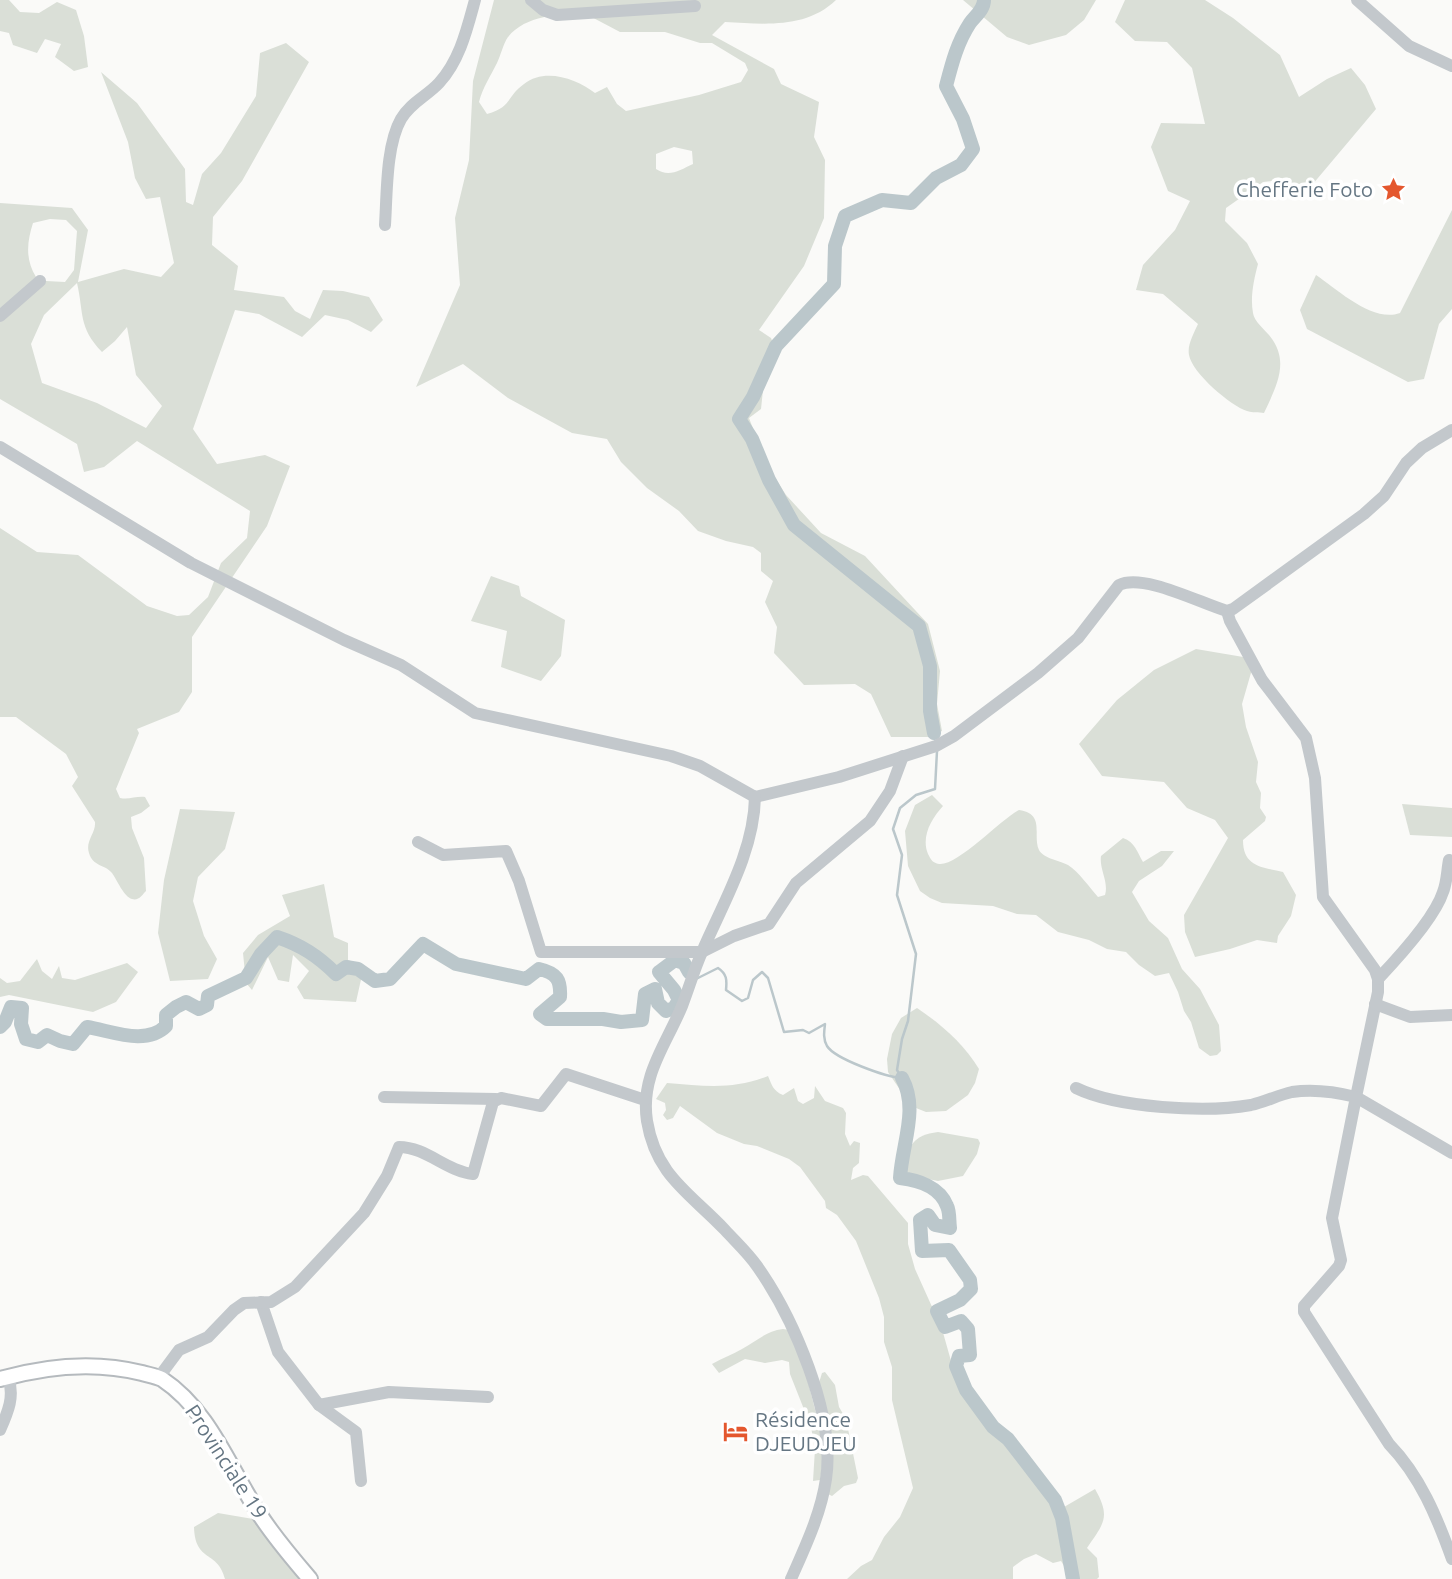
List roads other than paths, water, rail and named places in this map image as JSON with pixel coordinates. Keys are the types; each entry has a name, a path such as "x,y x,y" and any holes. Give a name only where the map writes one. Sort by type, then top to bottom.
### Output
{"main road":[{"name":"Provinciale 19","path":"4,1378 72,1366 126,1369 159,1377 188,1400 219,1444 258,1512 310,1579"}],"street":[{"path":"385,225 394,139 400,120 411,105 426,96 442,79 459,53 475,0"},
{"path":"531,0 543,10 557,15 695,6"},
{"path":"1357,0 1409,46 1452,66"},
{"path":"0,316 40,281"},
{"path":"0,447 191,563 344,640 401,665 475,713 671,756 700,766 755,797 839,777 936,746 954,736 1038,673 1078,638 1119,585 1128,580 1148,583 1227,611 1258,593 1364,514 1384,496 1414,455 1452,429"},
{"path":"1227,611 1262,680 1306,738 1315,778 1323,897 1375,970 1378,979 1332,1218 1341,1260 1304,1306 1304,1312 1389,1444 1406,1461 1429,1502 1452,1559"},
{"path":"418,842 443,855 506,851 519,881 541,952 702,953 733,936 769,924 796,883 870,821 890,791 903,756"},
{"path":"755,797 752,830 742,863 682,1006 652,1066 645,1100 647,1122 663,1167 671,1179 722,1227 755,1263 786,1315 807,1362 827,1450 826,1479 812,1529 791,1579"},
{"path":"1378,979 1402,954 1435,907 1443,893 1448,860"},
{"path":"1375,1004 1409,1017 1452,1016"},
{"path":"384,1097 496,1099 541,1106 566,1074 645,1100"},
{"path":"1076,1088 1101,1098 1195,1110 1252,1105 1293,1092 1323,1091 1356,1097 1452,1153"},
{"path":"159,1377 179,1350 208,1336 244,1303 279,1298 295,1287 364,1213 387,1176 399,1147 416,1150 452,1169 473,1174 496,1099"},
{"path":"261,1302 278,1352 318,1405 356,1432 361,1480"},
{"path":"0,1430 12,1393 4,1378"},
{"path":"318,1405 389,1392 488,1397"}],"waterway":[{"path":"934,733 930,711 930,666 919,626 794,525 769,480 752,439 739,419 753,397 776,346 834,284 835,246 845,216 882,200 911,203 936,178 961,165 973,149 963,119 946,86 962,38 981,10 984,0"},
{"path":"902,1078 897,1070 908,1021 916,954 897,895 902,855 893,829 900,808 916,795 935,789 937,751"},
{"path":"0,1027 11,1007 22,1008 21,1024 26,1039 38,1042 47,1035 73,1044 87,1027 128,1036 149,1035 166,1026 166,1015 176,1007 186,1002 199,1009 207,1005 208,996 246,978 261,954 277,937 309,952 336,974 346,967 358,969 375,981 390,979 423,944 456,964 526,979 539,969 554,975 559,982 560,997 540,1014 547,1019 603,1019 621,1022 642,1020 645,994 655,989 658,1003 666,1011 674,1008 679,1000 659,972 675,960 684,963 689,972"},
{"path":"696,979 718,968 726,978 726,990 742,1001 748,998 753,980 762,972 768,978 784,1032 803,1030 809,1033 825,1024 825,1041 832,1051 862,1066 902,1078"},
{"path":"902,1078 907,1090 909,1114 900,1178 934,1189 944,1199 949,1214 950,1228 935,1225 928,1215 920,1220 922,1251 949,1250 970,1280 971,1289 960,1300 937,1311 945,1327 961,1321 968,1329 970,1355 959,1356 956,1366 966,1390 993,1427 1008,1439 1055,1500 1062,1518 1073,1579"}],"place":[{"name":"Chefferie Foto","path":"1393,190"},
{"name":"Résidence DJEUDJEU","path":"735,1432"}]}
